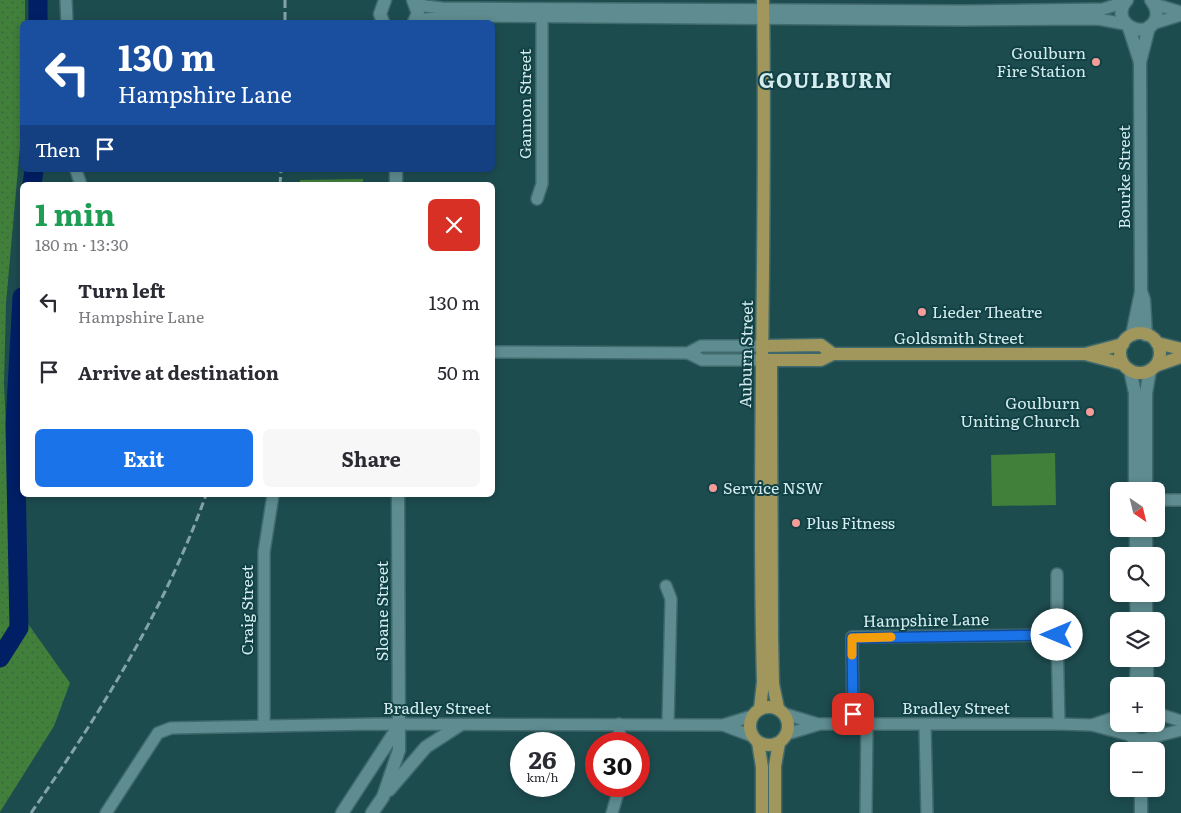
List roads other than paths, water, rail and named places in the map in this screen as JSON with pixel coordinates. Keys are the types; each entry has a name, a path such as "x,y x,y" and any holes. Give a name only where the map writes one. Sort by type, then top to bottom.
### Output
{"main road":[{"path":"383,20 380,8 385,0"},
{"path":"413,1 418,13 416,20"},
{"name":"Bourke Street","path":"1126,1 1121,13 1140,62"},
{"name":"Bourke Street","path":"1128,340 1141,292 1140,62 1157,13 1152,2"},
{"name":"Auburn Street","path":"767,9 768,360 772,636 773,684 781,711"},
{"path":"1127,26 1139,30 1151,26"},
{"name":"Bourke Street","path":"1141,292 1144,300 1146,335"},
{"path":"1135,482 1135,393 1120,354 1128,340 1146,335 1157,344 1181,349"},
{"name":"Goldsmith Street","path":"1085,354 1128,340"},
{"path":"1146,482 1146,393 1160,352 1157,344"},
{"name":"Goldsmith Street","path":"768,346 821,345 833,354"},
{"name":"Goldsmith Street","path":"768,360 821,360 833,354 1085,354 1126,367"},
{"path":"1126,367 1140,373 1181,357"},
{"name":"Auburn Street","path":"756,713 763,682 761,420 768,360"},
{"name":"Sloane Street","path":"383,797 399,750 398,497"},
{"path":"762,813 762,767 755,739 750,730 756,713 766,707 781,711 789,724 775,766 775,813"},
{"path":"372,813 383,797 426,747 460,725"},
{"path":"342,813 399,726"},
{"path":"1129,732 1141,741 1153,737"},
{"path":"1152,742 1156,732"},
{"path":"755,739 768,746 783,739"},
{"path":"1141,797 1142,813"}],"street":[{"path":"66,0 67,20"},
{"path":"413,1 425,6 442,8 542,13"},
{"path":"988,15 1103,8 1126,1"},
{"path":"1152,2 1181,14"},
{"path":"422,20 542,13 767,9 964,10 988,15 1098,19 1127,26"},
{"name":"Gannon Street","path":"537,199 542,184 542,13"},
{"path":"1151,26 1181,14"},
{"name":"Goldsmith Street","path":"688,353 701,346 768,346"},
{"name":"Goldsmith Street","path":"495,352 688,353 702,360 768,360"},
{"name":"Craig Street","path":"264,726 264,552 273,497"},
{"path":"1165,500 1181,500"},
{"path":"1056,574 1060,724"},
{"path":"666,586 670,600 668,724"},
{"name":"Hampshire Lane","path":"853,724 852,638 1057,635"},
{"name":"Bradley Street","path":"781,711 820,724 1060,724 1092,725 1110,728"},
{"name":"Bradley Street","path":"106,813 154,738 158,733 171,728 619,724 723,725 756,713"},
{"path":"1165,717 1181,721"},
{"name":"Bradley Street","path":"1092,725 1110,719"},
{"path":"619,724 619,732"},
{"name":"Bradley Street","path":"783,739 820,724"},
{"path":"866,813 867,724"},
{"name":"Bradley Street","path":"723,725 755,739"},
{"path":"925,725 927,813"},
{"path":"1153,737 1181,730"},
{"path":"612,813 617,797"}],"waterway":[{"path":"38,0 38,20"},
{"path":"32,182 34,172"},
{"path":"0,658 19,628 15,425 20,334"}],"railway":[{"path":"285,0 285,20"},
{"path":"280,182 281,172"},
{"path":"31,813 82,737 129,660 171,579 205,497"}],"place":[{"name":"Goulburn Fire Station","path":"1096,62"},
{"name":"Lieder Theatre","path":"922,312"},
{"name":"Goulburn Uniting Church","path":"1090,412"},
{"name":"Service NSW","path":"713,488"},
{"name":"Plus Fitness","path":"796,523"}],"district":[{"name":"GOULBURN","path":"826,81"}]}
